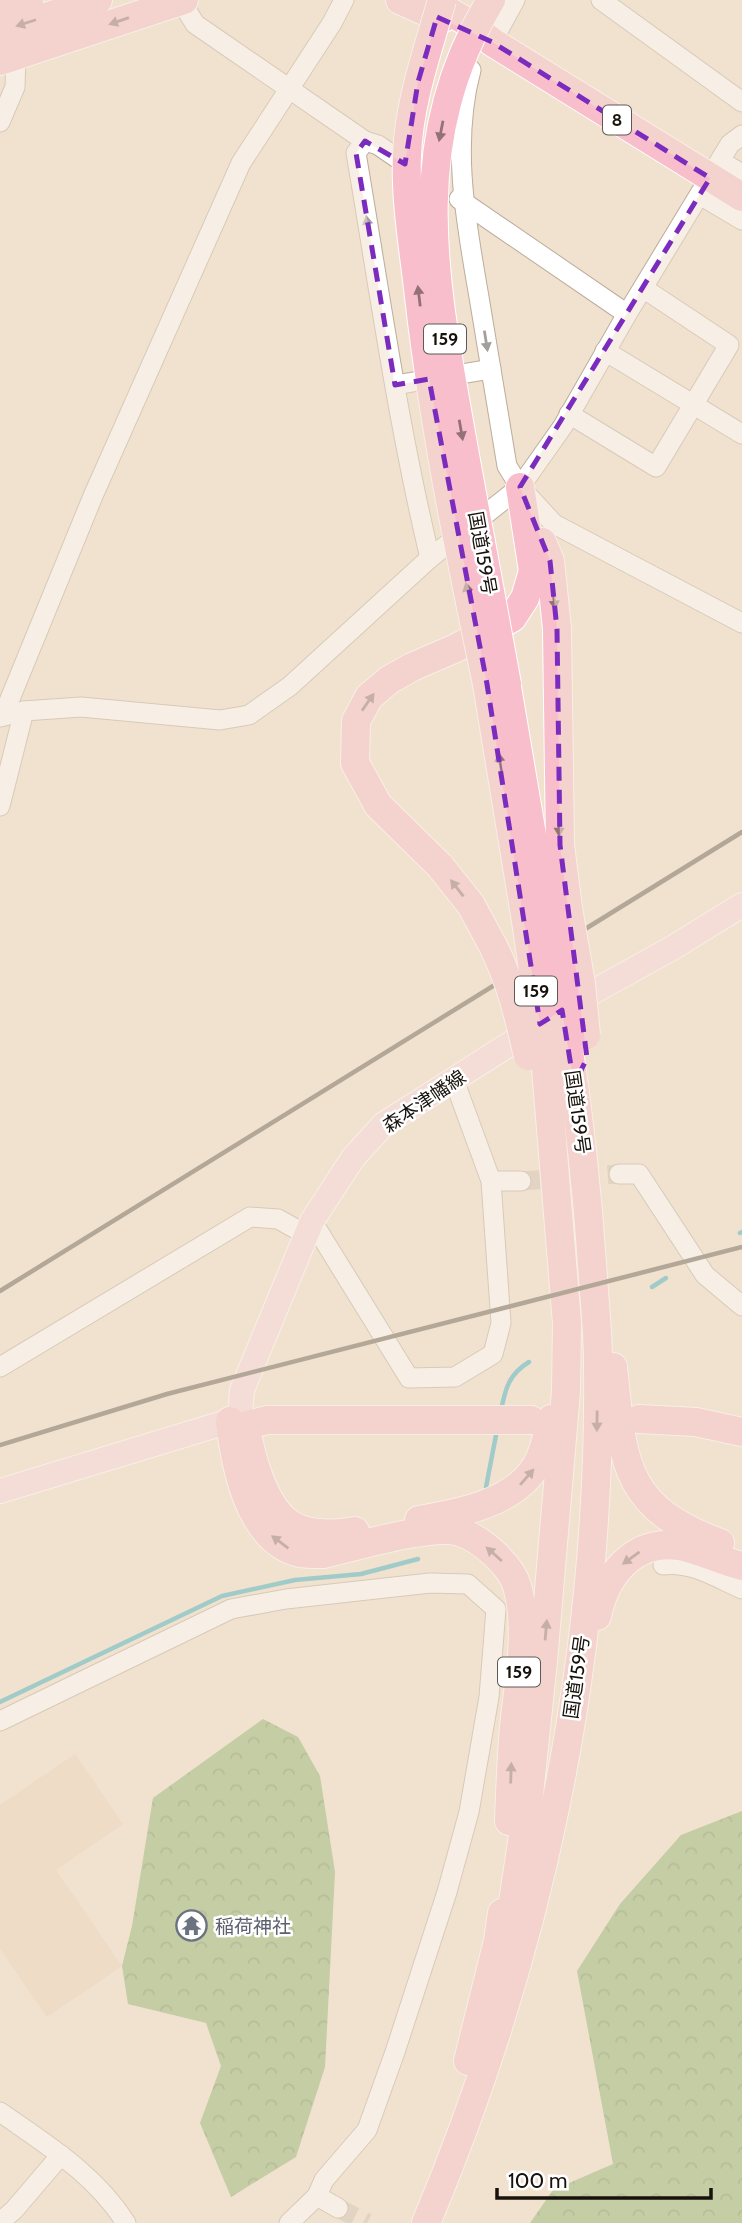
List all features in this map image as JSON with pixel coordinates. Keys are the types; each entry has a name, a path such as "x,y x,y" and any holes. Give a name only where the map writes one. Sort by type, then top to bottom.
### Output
{"highway":[{"path":"0,9 29,0"},
{"path":"0,32 98,0"},
{"path":"8,58 182,0"},
{"name":"8","path":"400,0 742,197"},
{"name":"8","path":"429,0 467,22 484,47"},
{"name":"国道159号","path":"416,2223 467,2092 486,2029 499,1980 519,1875 542,1674 566,1391 567,1323 557,1049 547,918 497,684 454,525 428,369 409,210 407,154 412,118 418,82 442,0"},
{"name":"国道159号","path":"491,0 464,49 449,91 436,154 432,208 438,287 497,684"},
{"name":"159","path":"520,487 550,561 557,629 560,845 547,918 581,984 557,1049 516,1003 506,972 471,905 440,866 378,805 355,763 356,721 369,698 389,680 411,667 456,648 512,618 525,598 533,571 520,487"},
{"name":"国道159号","path":"426,2223 498,2028 539,1883 560,1787 588,1595 597,1476 598,1361 587,1185 574,1085 557,1049"},
{"name":"159","path":"587,1185 600,1229 620,1439 626,1461 643,1495 656,1510 706,1538 742,1549"},
{"name":"159","path":"238,1420 272,1506 288,1524 304,1533 325,1535 436,1517 487,1504 504,1496 521,1485 536,1466 545,1447 552,1412 566,1391"},
{"path":"742,1425 705,1416 640,1414 742,1432"},
{"path":"238,1420 531,1415"},
{"name":"159","path":"238,1420 238,1472 250,1504 270,1534 287,1548 306,1555 323,1554 433,1530 460,1532 486,1547 503,1562 517,1584 522,1640 512,1741 508,1862 503,1904 498,1941 474,2042 444,2140 445,2152"},
{"name":"159","path":"498,2028 508,2019 550,1873 575,1750 600,1598 611,1577 630,1555 650,1547 677,1546 742,1566"}],"main road":[{"name":"森本津幡線","path":"238,1420 242,1390 308,1228 353,1158 384,1124 582,998 674,947 742,905"},
{"path":"0,1491 238,1420"}],"street":[{"path":"182,0 195,24 365,141 378,145 463,201 627,314"},
{"path":"1,717 93,496 241,163 332,23 344,0"},
{"path":"515,0 484,47 465,93 461,145 463,201 507,466 520,487 554,524 742,623"},
{"path":"601,0 742,102"},
{"path":"0,122 15,87 8,58"},
{"path":"1,717 24,711 81,707 220,720 249,715 290,686 430,558 520,487 569,414 730,144 742,135"},
{"path":"365,141 356,153 416,503 430,558"},
{"path":"710,178 742,174"},
{"path":"710,178 742,220"},
{"path":"569,414 656,467 729,345 643,288"},
{"path":"606,351 742,434"},
{"path":"395,385 491,369"},
{"path":"0,806 24,711"},
{"path":"3,1360 250,1217 278,1219 308,1228 409,1378 455,1377 493,1354 501,1323 491,1181 454,1080"},
{"path":"619,1174 639,1174 705,1275 742,1307"},
{"path":"491,1181 521,1181"},
{"path":"663,1565 691,1566 742,1589"},
{"path":"0,1721 231,1609 286,1599 430,1583 468,1584 496,1609 489,1697 469,1812 447,1892 395,2052 367,2130 324,2180 317,2196 289,2223"},
{"path":"0,2112 92,2180 126,2223"},
{"path":"0,2222 14,2210 61,2155"},
{"path":"317,2196 338,2208"}],"highlighted area":[{"path":"437,17 492,42 710,178 520,487 550,561 557,629 560,845 587,1058 574,1085 562,1010 540,1024 487,684 429,379 395,385 356,153 365,141 405,164 418,82"}],"shaded area":[{"path":"75,1754 123,1824 56,1870 122,1966 47,2017 0,1949 0,1805"}],"green space":[{"path":"263,1719 298,1737 320,1776 335,1872 325,2067 296,2157 231,2197 200,2123 221,2066 206,2023 128,2004 122,1966 132,1926 153,1798"},
{"path":"742,1811 742,2223 530,2223 553,2190 613,2164 577,1971 620,1904 681,1835"}],"waterway":[{"path":"652,1287 666,1278"},
{"path":"501,1411 509,1383 529,1362"},
{"path":"486,1487 497,1430"},
{"path":"0,1702 222,1596 295,1580 361,1574 418,1559"}],"tunnel":[{"path":"521,1181 619,1174"},
{"path":"338,2208 367,2223"}],"railway":[{"path":"0,1291 742,832"},
{"path":"0,1445 167,1394 742,1247"}],"place":[{"name":"稲荷神社","path":"192,1926"}]}
